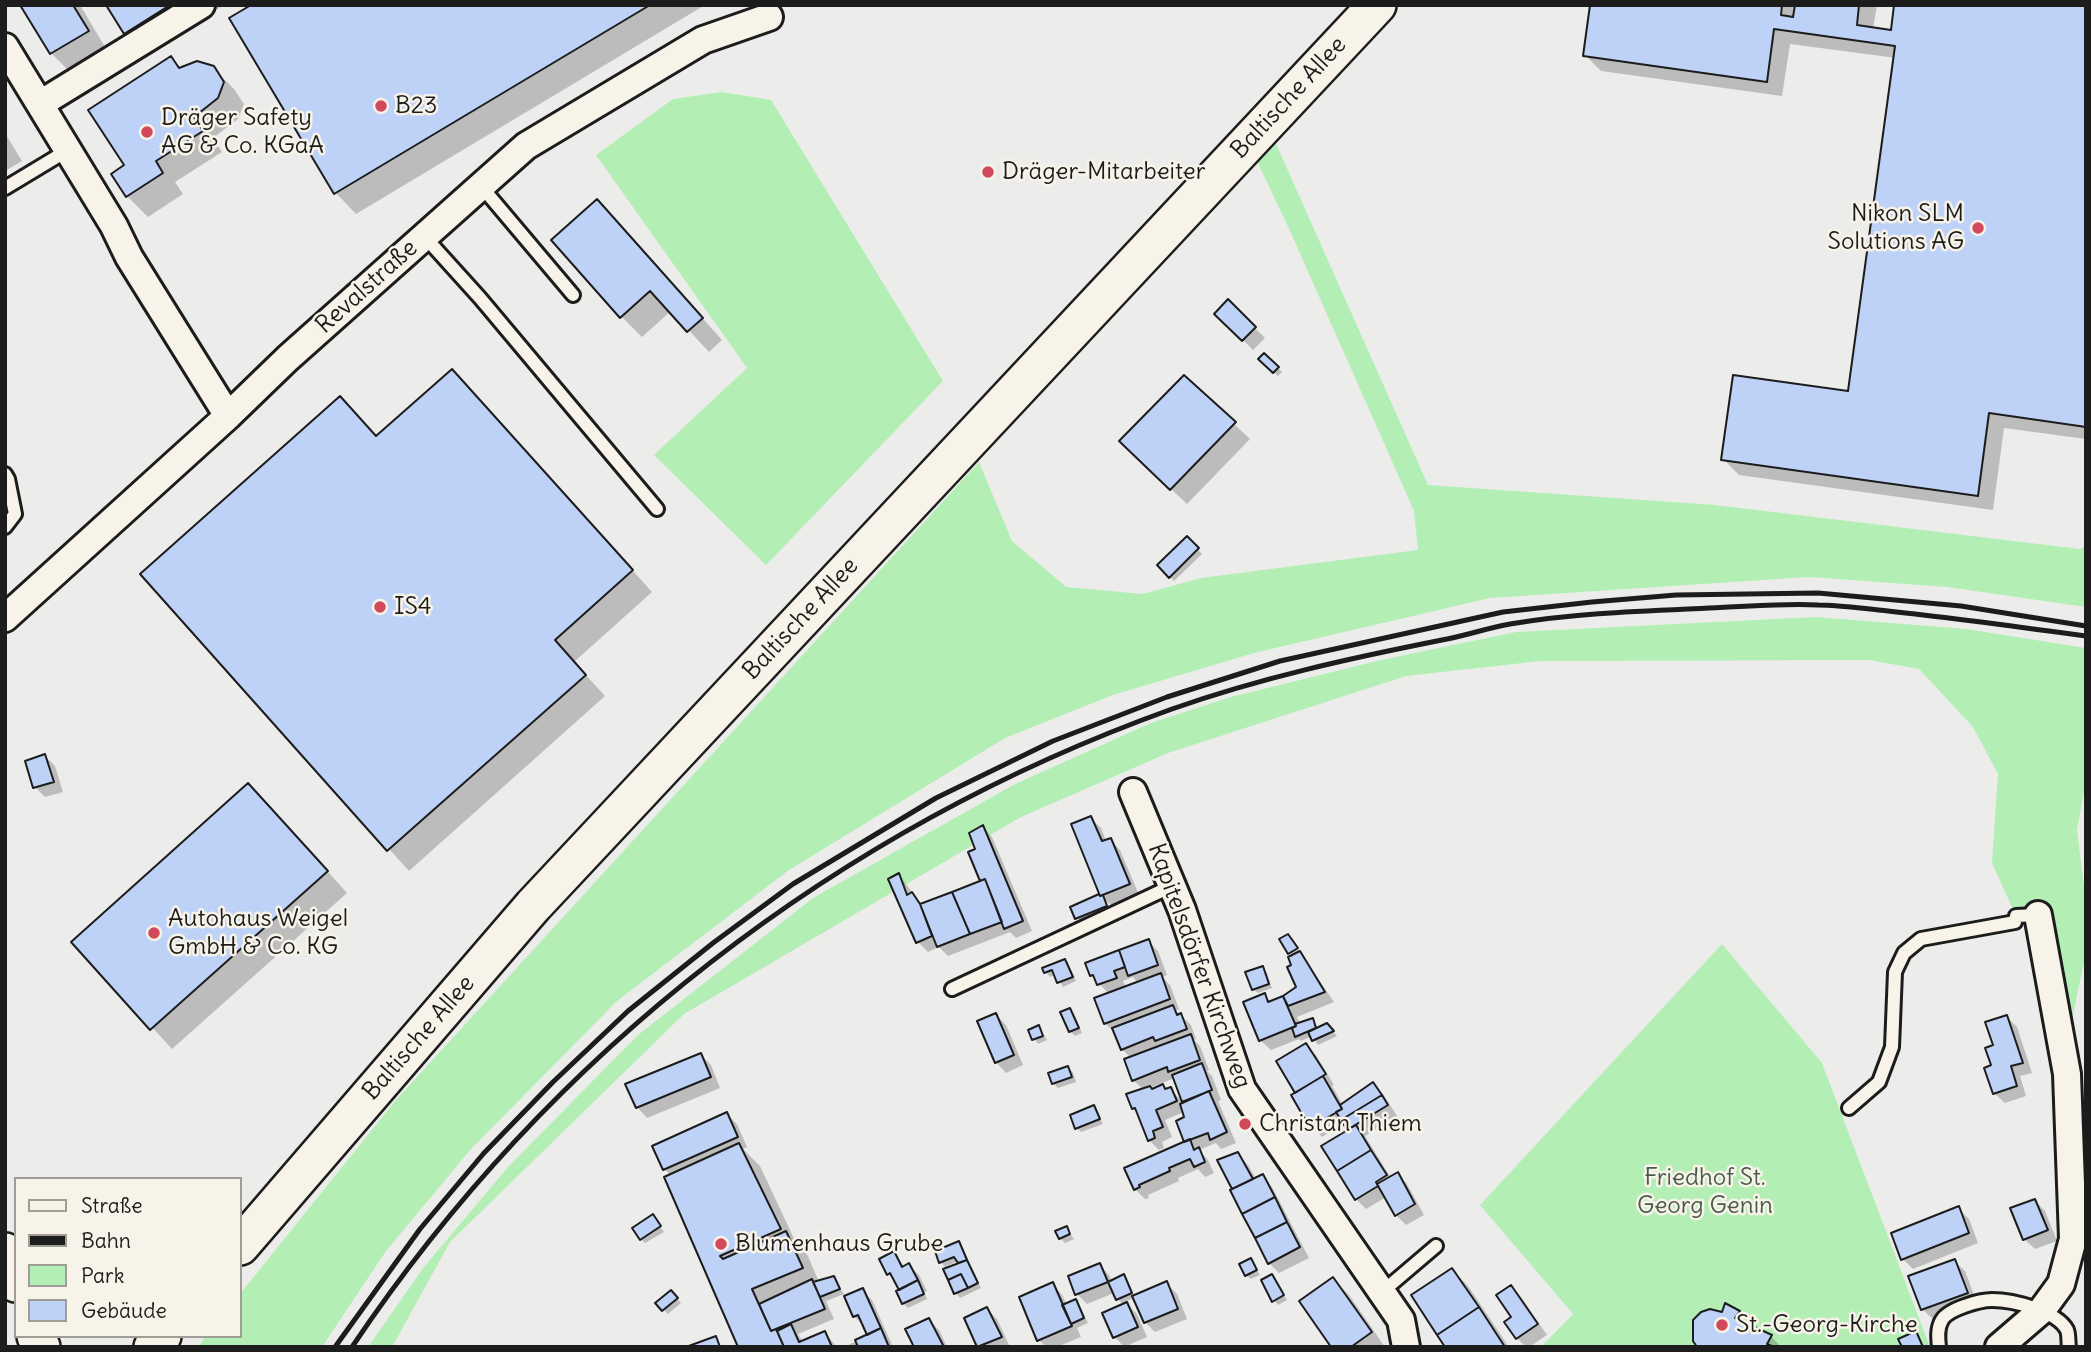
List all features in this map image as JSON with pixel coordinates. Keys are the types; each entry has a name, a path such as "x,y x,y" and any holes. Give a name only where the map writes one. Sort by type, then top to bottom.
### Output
{"main road":[{"name":"Baltische Allee","path":"242,1244 533,906 1377,5"},
{"path":"5,1252 14,1277"}],"street":[{"path":"40,104 201,5"},
{"name":"Revalstraße","path":"5,618 228,416 288,358 526,146 703,40 766,11"},
{"path":"5,47 114,226 129,257 228,416"},
{"name":"Kapitelsdörfer Kirchweg","path":"1133,792 1172,886 1241,1089 1401,1320 1405,1347"},
{"path":"1999,1347 2042,1311 2061,1284 2073,1240 2067,1074 2038,915"}],"lane":[{"path":"5,188 68,150"},
{"path":"481,186 573,295"},
{"path":"425,236 657,509"},
{"path":"5,474 15,514 5,527"},
{"path":"952,989 1172,886"},
{"path":"1849,1108 1879,1082 1892,1047 1895,972 1904,953 1921,939 2015,922 2016,916 2038,915"},
{"path":"1382,1292 1436,1246"},
{"path":"1939,1347 1941,1320 1947,1314 1968,1304 1992,1300 2054,1315 2068,1331 2069,1347"}],"green space":[{"path":"722,92 771,100 943,381 766,565 654,455 747,368 596,155 673,99"},
{"path":"1273,137 1428,485 1715,505 2080,549 2086,546 2086,607 1947,587 1809,577 1490,598 1254,653 1113,695 1005,738 789,870 617,1001 470,1150 386,1251 322,1347 198,1347 205,1338 242,1338 242,1292 396,1100 979,462 1012,541 1066,587 1143,594 1201,578 1418,550 1414,511 1255,157"},
{"path":"1816,617 1966,629 2086,648 2086,781 2077,830 2086,904 2086,952 2072,1020 2050,910 2016,916 1992,863 1998,774 1973,727 1919,669 1869,660 1541,661 1406,676 1168,753 1021,817 684,1014 450,1242 392,1347 368,1347 424,1267 508,1167 638,1035 813,898 1015,784 1151,723 1231,697 1381,660 1516,632"},
{"name":"Friedhof St. Georg Genin","path":"1722,944 1822,1063 1930,1347 1541,1347 1573,1314 1480,1205"}],"building":[{"path":"20,5 73,5 89,31 50,54"},
{"path":"106,5 170,5 124,34"},
{"name":"B23","path":"251,5 650,5 334,194 229,18"},
{"name":"Nikon SLM Solutions AG","path":"1590,5 1782,5 1781,15 1793,17 1795,5 1859,5 1857,25 1891,30 1894,5 2086,5 2086,427 1989,413 1978,496 1721,460 1733,375 1848,391 1895,46 1774,29 1767,82 1583,56"},
{"path":"171,56 179,68 197,61 214,66 224,82 218,98 194,117 203,131 156,161 163,173 126,197 111,174 124,165 88,110"},
{"path":"597,199 703,318 687,332 650,291 620,318 551,240"},
{"path":"1228,299 1256,327 1242,341 1214,314"},
{"path":"1264,353 1279,367 1273,373 1258,359"},
{"name":"IS4","path":"452,369 633,570 555,640 586,675 387,851 140,574 340,396 376,436"},
{"path":"1184,375 1236,422 1170,490 1119,441"},
{"path":"1187,536 1199,548 1169,578 1157,565"},
{"path":"45,754 54,782 33,788 25,761"},
{"path":"248,783 328,871 150,1030 71,942"},
{"path":"1091,816 1102,841 1111,838 1130,884 1100,896 1071,824"},
{"path":"983,825 1023,921 1004,929 985,879 980,881 968,852 975,849 969,833"},
{"path":"899,873 907,895 912,892 920,904 932,936 916,943 888,879"},
{"path":"985,879 1002,922 970,934 952,892"},
{"path":"952,892 970,934 937,947 920,904"},
{"path":"1099,894 1103,895 1107,906 1075,919 1070,907"},
{"path":"1288,934 1298,948 1288,954 1279,939"},
{"path":"1149,939 1158,965 1128,976 1119,950"},
{"path":"1119,950 1125,967 1114,971 1117,978 1097,985 1085,963"},
{"path":"1300,951 1325,992 1288,1006 1283,996 1296,987 1287,967 1291,965 1288,957"},
{"path":"1065,959 1073,977 1057,983 1052,970 1044,973 1042,968"},
{"path":"1263,966 1269,984 1252,990 1245,972"},
{"path":"1161,973 1170,999 1104,1024 1094,998"},
{"path":"1265,993 1268,1002 1283,996 1296,1026 1259,1041 1243,1002"},
{"path":"1173,1005 1177,1015 1181,1013 1187,1029 1155,1041 1153,1037 1121,1050 1112,1028"},
{"path":"1070,1008 1079,1028 1069,1032 1060,1012"},
{"path":"996,1013 1014,1055 995,1063 977,1021"},
{"path":"2007,1015 2023,1063 2011,1066 2017,1086 1993,1094 1984,1068 1991,1065 1985,1048 1993,1045 1985,1022"},
{"path":"1313,1018 1316,1028 1295,1037 1292,1028 1295,1024"},
{"path":"1327,1023 1334,1031 1312,1041 1308,1032"},
{"path":"1039,1025 1043,1036 1032,1040 1028,1030"},
{"path":"1191,1034 1200,1060 1168,1072 1167,1067 1132,1081 1124,1059"},
{"path":"1306,1043 1326,1074 1295,1093 1276,1061"},
{"path":"701,1053 711,1077 636,1108 625,1084"},
{"path":"1202,1063 1212,1090 1182,1102 1172,1075"},
{"path":"1068,1066 1072,1077 1052,1084 1048,1073"},
{"path":"1323,1076 1342,1109 1310,1128 1291,1095"},
{"path":"1373,1082 1382,1095 1341,1120 1336,1112 1342,1109 1340,1105"},
{"path":"1163,1084 1165,1089 1171,1087 1177,1101 1156,1110 1163,1127 1153,1131 1155,1138 1148,1141 1135,1108 1132,1109 1126,1094"},
{"path":"1209,1091 1227,1132 1210,1140 1208,1133 1184,1142 1176,1121 1184,1117 1180,1104"},
{"path":"1382,1095 1388,1105 1347,1130 1341,1120"},
{"path":"1094,1105 1100,1119 1075,1129 1070,1115"},
{"path":"727,1112 738,1137 663,1170 652,1146"},
{"path":"1356,1125 1371,1150 1337,1171 1321,1146"},
{"path":"1190,1139 1194,1150 1199,1147 1205,1162 1194,1167 1190,1159 1169,1168 1170,1171 1134,1190 1124,1168"},
{"name":"Blumenhaus Grube","path":"739,1143 781,1229 720,1256 723,1259 786,1231 803,1268 752,1289 771,1331 776,1329 784,1347 738,1347 664,1177"},
{"path":"1371,1150 1387,1175 1376,1182 1378,1186 1355,1200 1337,1171"},
{"path":"1238,1152 1253,1179 1232,1189 1217,1160"},
{"path":"1398,1172 1415,1204 1395,1216 1377,1184"},
{"path":"1263,1174 1275,1197 1242,1214 1230,1190"},
{"path":"1275,1197 1287,1222 1255,1238 1242,1214"},
{"path":"2035,1199 2048,1230 2023,1240 2010,1208"},
{"path":"1959,1206 1969,1233 1901,1260 1891,1233"},
{"path":"653,1214 661,1226 640,1240 632,1228"},
{"path":"1287,1222 1300,1247 1268,1264 1255,1238"},
{"path":"1067,1226 1070,1234 1059,1239 1055,1231"},
{"path":"959,1241 967,1260 958,1263 954,1257 939,1263 935,1251"},
{"path":"894,1251 902,1267 909,1263 918,1280 899,1290 879,1259"},
{"path":"1251,1258 1257,1270 1245,1276 1239,1264"},
{"path":"1955,1259 1968,1293 1921,1310 1908,1276"},
{"path":"967,1260 978,1283 968,1288 961,1274 948,1280 943,1269"},
{"path":"1100,1263 1108,1282 1075,1295 1068,1276"},
{"path":"1452,1268 1479,1307 1437,1335 1411,1295"},
{"path":"961,1274 968,1288 954,1294 948,1280"},
{"path":"1124,1274 1132,1293 1116,1300 1108,1282"},
{"path":"1272,1274 1284,1295 1272,1302 1261,1280"},
{"path":"834,1276 840,1289 820,1297 813,1282"},
{"path":"1333,1277 1372,1332 1351,1347 1331,1347 1299,1301"},
{"path":"812,1279 825,1309 771,1331 759,1304"},
{"path":"918,1280 924,1294 902,1304 896,1291"},
{"path":"1167,1281 1178,1309 1144,1323 1132,1296"},
{"path":"1053,1282 1072,1326 1037,1341 1019,1297"},
{"path":"1511,1285 1538,1324 1516,1339 1504,1322 1511,1317 1496,1295"},
{"path":"863,1288 881,1328 867,1335 858,1315 853,1317 844,1296"},
{"path":"671,1290 678,1298 662,1311 655,1303"},
{"path":"1076,1299 1084,1318 1071,1324 1062,1305"},
{"path":"1127,1302 1138,1327 1113,1338 1102,1313"},
{"name":"St.-Georg-Kirche","path":"1725,1303 1740,1311 1735,1318 1772,1335 1767,1344 1774,1347 1697,1347 1693,1341 1693,1320 1701,1312 1710,1309 1722,1312"},
{"path":"987,1307 1002,1337 977,1347 964,1318"},
{"path":"1479,1307 1505,1347 1445,1347 1437,1335"},
{"path":"929,1318 944,1347 914,1347 905,1329"},
{"path":"791,1324 799,1342 825,1331 832,1347 784,1347 777,1331"},
{"path":"881,1328 889,1347 858,1347 855,1340"},
{"path":"1916,1331 1923,1347 1902,1347 1898,1339"},
{"path":"716,1336 720,1347 686,1347"}],"railway":[{"path":"335,1347 420,1229 484,1153 553,1082 628,1011 793,884 936,798 1053,741 1167,697 1280,661 1503,612 1592,602 1676,595 1818,593 1961,606 2086,626"},
{"path":"352,1347 430,1240 517,1140 610,1047 711,962 818,886 930,818 1049,759 1172,709 1272,678 1501,626 1559,617 1764,605 1827,605 2086,636"}],"place":[{"name":"B23","path":"381,106"},
{"name":"Dräger Safety AG & Co. KGaA","path":"147,132"},
{"name":"Dräger-Mitarbeiter","path":"988,172"},
{"name":"Nikon SLM Solutions AG","path":"1978,228"},
{"name":"IS4","path":"380,607"},
{"name":"Autohaus Weigel GmbH & Co. KG","path":"154,933"},
{"name":"Christan Thiem","path":"1245,1124"},
{"name":"Blumenhaus Grube","path":"721,1244"},
{"name":"St.-Georg-Kirche","path":"1722,1325"}]}
